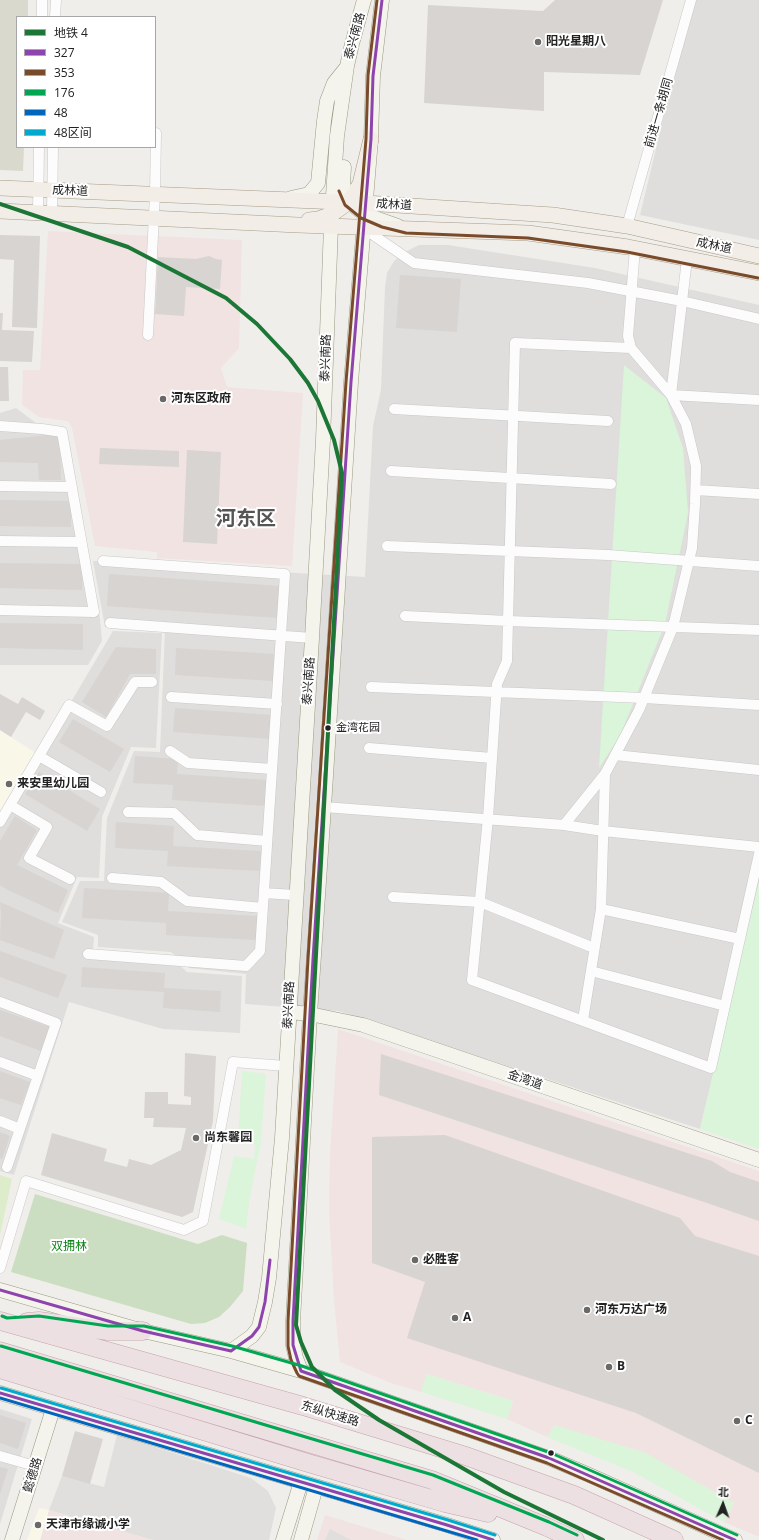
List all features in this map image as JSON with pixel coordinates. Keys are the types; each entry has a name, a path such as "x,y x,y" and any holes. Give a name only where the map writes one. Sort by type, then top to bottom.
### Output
{"highway":[{"path":"3,1322 39,1321 108,1331 143,1331"},
{"name":"东纵快速路","path":"3,1322 296,1404 463,1455 574,1495 674,1540"},
{"path":"0,1351 432,1480 575,1540"},
{"path":"0,1369 308,1463 445,1503 547,1527"}],"main road":[{"name":"泰兴南路","path":"231,1351 252,1336 259,1327 266,1302 282,1138 295,895 312,638 337,136 347,66 364,0"},
{"name":"泰兴南路","path":"302,1371 296,1358 293,1345 293,1321 310,1014 347,446 371,139 373,76 382,0"},
{"path":"280,200 309,194 318,183 327,101 334,83 347,66"},
{"path":"344,87 348,118 343,184 349,202"},
{"path":"349,202 360,184 371,139"},
{"name":"成林道","path":"0,188 280,200 332,214"},
{"name":"成林道","path":"332,214 349,202 364,215 407,228 528,234 635,248 759,273"},
{"name":"成林道","path":"0,211 278,224 332,214 553,215 627,226 759,256"},
{"name":"金湾道","path":"289,1012 310,1014 363,1025 759,1160"},
{"path":"0,1290 143,1331 231,1351 302,1371 549,1458 735,1540"},
{"path":"0,1393 447,1525 493,1540"},
{"name":"懿德路","path":"12,1540 53,1409"},
{"path":"283,1540 301,1482"},
{"path":"301,1540 316,1487"}],"street":[{"path":"42,0 42,16"},
{"path":"56,0 56,16"},
{"name":"前进一条胡同","path":"627,226 691,0"},
{"path":"39,148 45,190 45,213"},
{"path":"45,190 53,148"},
{"path":"148,335 156,148"},
{"path":"364,215 414,263 588,283 682,301 759,319"},
{"path":"564,825 605,774 644,698 673,627 692,548 696,466 686,424 671,395 632,348 628,336 635,248"},
{"path":"671,395 687,258"},
{"path":"632,348 515,343 507,661 497,684 496,693 488,818 472,980 711,1068 759,854"},
{"path":"671,395 759,400"},
{"path":"394,409 608,421"},
{"path":"0,426 62,432 94,612 0,610"},
{"path":"391,471 611,484"},
{"path":"0,486 72,487"},
{"path":"696,490 759,494"},
{"path":"0,541 81,542"},
{"path":"388,546 608,555 759,566"},
{"path":"88,954 246,966 260,951 286,574 103,561"},
{"path":"405,616 759,630"},
{"path":"110,623 312,638"},
{"path":"0,822 69,704 107,726 135,682 152,682"},
{"path":"371,687 644,698 759,705"},
{"path":"171,697 276,704"},
{"path":"369,748 492,758"},
{"path":"170,751 188,763 272,769"},
{"path":"615,755 759,770"},
{"path":"39,756 101,792"},
{"path":"583,1020 601,909 605,774"},
{"path":"10,805 47,827 29,858 70,879"},
{"path":"324,807 488,818 759,847"},
{"path":"128,812 174,813 197,835 267,840"},
{"path":"112,878 161,882 187,901 263,908"},
{"path":"264,893 295,895"},
{"path":"393,897 480,902 594,948"},
{"path":"601,909 740,939"},
{"path":"591,971 725,1006"},
{"path":"0,1002 56,1023 7,1167"},
{"path":"0,1062 38,1076"},
{"path":"0,1268 26,1182 184,1230 203,1221 233,1062 286,1066"},
{"path":"0,1121 20,1128"},
{"path":"0,1456 35,1466"}],"shaded area":[{"path":"0,0 28,0 28,16 16,16 16,148 24,148 23,171 0,170"},
{"path":"692,0 759,0 759,240 640,215"},
{"name":"河东区政府","path":"48,231 242,240 239,348 221,368 227,387 303,393 292,566 157,558 157,552 95,546 72,428 68,421 39,417 22,405 23,370 40,370"},
{"name":"金湾花园","path":"419,245 448,245 595,268 759,305 759,882 700,1129 339,1011 245,1004 246,974 189,968 171,952 98,947 98,935 62,922 80,881 104,881 107,818 134,751 160,752 165,629 105,627 93,561 365,577 373,426 381,390 385,287 387,273 394,261 405,252"},
{"path":"16,408 36,423 67,429 100,619 102,641 88,665 0,665 0,413"},
{"path":"113,631 162,633 156,748 131,747 102,817 99,878 77,877 58,923 94,937 93,950 170,957 187,972 242,976 240,1033 163,1029 69,1002 14,1175 0,1171 0,822"},
{"name":"来安里幼儿园","path":"0,730 36,753 0,815"},
{"path":"338,1029 759,1171 759,1537 724,1522 734,1503 555,1425 547,1437 507,1419 513,1401 427,1374 421,1392 391,1383 340,1362 334,1301 329,1211 330,1154"},
{"path":"0,1409 32,1419 0,1524"},
{"path":"117,1435 251,1478 268,1491 276,1508 269,1540 153,1540 49,1510 62,1476 104,1487"},
{"name":"天津市缘诚小学","path":"39,1508 49,1510 40,1540 27,1540"},
{"path":"49,1510 153,1540 40,1540"},
{"path":"325,1515 407,1540 317,1540"},
{"path":"330,1529 351,1540 325,1540"}],"green space":[{"path":"624,365 666,398 683,448 688,513 665,624 620,736 599,768"},
{"path":"759,882 759,1149 700,1129"},
{"path":"242,1071 266,1074 261,1141 249,1202 246,1229 219,1219 234,1156 254,1159 255,1144 238,1138"},
{"path":"0,1175 12,1179 0,1235"},
{"name":"双拥林","path":"35,1194 198,1244 222,1235 247,1243 243,1291 230,1307 219,1317 205,1323 191,1324 11,1272"},
{"path":"427,1374 513,1401 507,1419 421,1392"},
{"path":"555,1425 646,1453 734,1503 724,1522 633,1472 547,1437"}],"building":[{"name":"阳光星期八","path":"555,0 663,0 640,75 544,72 544,111 424,103 428,5 543,11"},
{"path":"0,235 40,236 37,328 12,327 14,260 0,259"},
{"path":"209,256 222,260 220,289 186,287 184,316 155,314 158,257 196,259"},
{"path":"400,275 461,279 457,332 396,328"},
{"path":"0,313 3,313 2,330 34,331 32,362 0,361"},
{"path":"0,367 8,367 9,401 0,401"},
{"path":"48,435 60,436 61,480 39,480 38,463 0,462 0,440"},
{"path":"100,448 179,451 179,467 99,464"},
{"path":"187,450 221,452 217,544 183,542"},
{"path":"0,500 71,501 71,527 0,526"},
{"path":"0,563 83,564 82,590 0,588"},
{"path":"109,574 280,586 278,618 107,606"},
{"path":"0,623 83,624 83,650 0,648"},
{"path":"116,647 156,649 156,674 130,674 106,717 82,702"},
{"path":"176,648 276,654 274,681 175,675"},
{"path":"0,694 18,704 22,697 45,711 40,720 26,712 11,737 0,730"},
{"path":"175,708 273,715 271,739 173,732"},
{"path":"73,719 124,749 110,772 59,742"},
{"path":"135,756 178,759 177,774 268,780 266,806 172,800 173,785 133,783"},
{"path":"39,772 100,809 87,831 25,794"},
{"path":"15,816 37,830 17,865 68,890 58,913 0,885 0,841"},
{"path":"116,822 174,826 173,846 261,851 260,871 167,866 168,851 115,848"},
{"path":"84,888 169,893 168,911 257,916 256,940 166,935 166,923 82,918"},
{"path":"0,902 64,930 54,959 0,940"},
{"path":"0,951 67,975 58,998 0,977"},
{"path":"82,967 165,973 164,988 221,991 220,1012 163,1008 164,992 81,987"},
{"path":"0,1010 50,1027 41,1051 0,1036"},
{"name":"尚东馨园","path":"185,1053 216,1056 213,1121 193,1212 182,1217 41,1175 52,1133 107,1149 104,1161 127,1167 129,1159 151,1165 181,1150 186,1128 153,1127 154,1118 144,1118 145,1092 168,1092 168,1104 191,1105 191,1097 184,1096"},
{"path":"381,1054 712,1161 730,1172 759,1182 759,1221 379,1095"},
{"path":"0,1071 30,1082 21,1105 0,1098"},
{"path":"0,1132 10,1136 2,1159 0,1158"},
{"name":"河东万达广场","path":"445,1135 680,1218 695,1236 759,1256 759,1473 636,1413 407,1338 425,1282 372,1263 372,1137"},
{"path":"0,1415 26,1423 18,1449 0,1443"},
{"path":"75,1431 103,1439 90,1484 62,1476"},
{"path":"0,1467 8,1469 0,1494"}],"metro line":[{"name":"4","path":"0,204 128,247 226,298 257,324 290,359 308,383 318,401 334,440 342,473 296,1325 301,1342 312,1367 335,1390 379,1420 504,1492 603,1540"}],"transit line":[{"name":"353","path":"377,0 368,75 366,139 346,382 308,959 288,1321 288,1346 291,1360 299,1376 547,1463 723,1540"},
{"name":"327","path":"382,0 373,76 371,139 351,382 313,959 293,1321 293,1345 301,1371 549,1458 735,1540"},
{"name":"353","path":"339,191 345,205 361,218 382,227 406,233 528,238 627,252 758,278"},
{"name":"327","path":"0,1290 143,1331 231,1351 252,1336 259,1327 265,1302 270,1260"},
{"name":"176","path":"2,1316 7,1318 39,1316 108,1326 144,1326 232,1346 302,1366 551,1453 737,1535"},
{"name":"176","path":"1,1346 433,1475 549,1522 577,1535"},
{"name":"48区间","path":"1,1388 495,1535"},
{"name":"327","path":"0,1393 447,1525 493,1540"},
{"name":"48","path":"0,1398 477,1540"}],"place":[{"name":"阳光星期八","path":"538,42"},
{"name":"河东区政府","path":"163,399"},
{"name":"金湾花园","path":"328,728"},
{"name":"来安里幼儿园","path":"9,784"},
{"name":"尚东馨园","path":"196,1138"},
{"name":"必胜客","path":"415,1260"},
{"name":"河东万达广场","path":"587,1310"},
{"name":"A","path":"455,1318"},
{"name":"B","path":"609,1367"},
{"name":"C","path":"737,1421"},
{"name":"天津市缘诚小学","path":"38,1525"}],"district":[{"name":"河东区","path":"246,519"}]}
